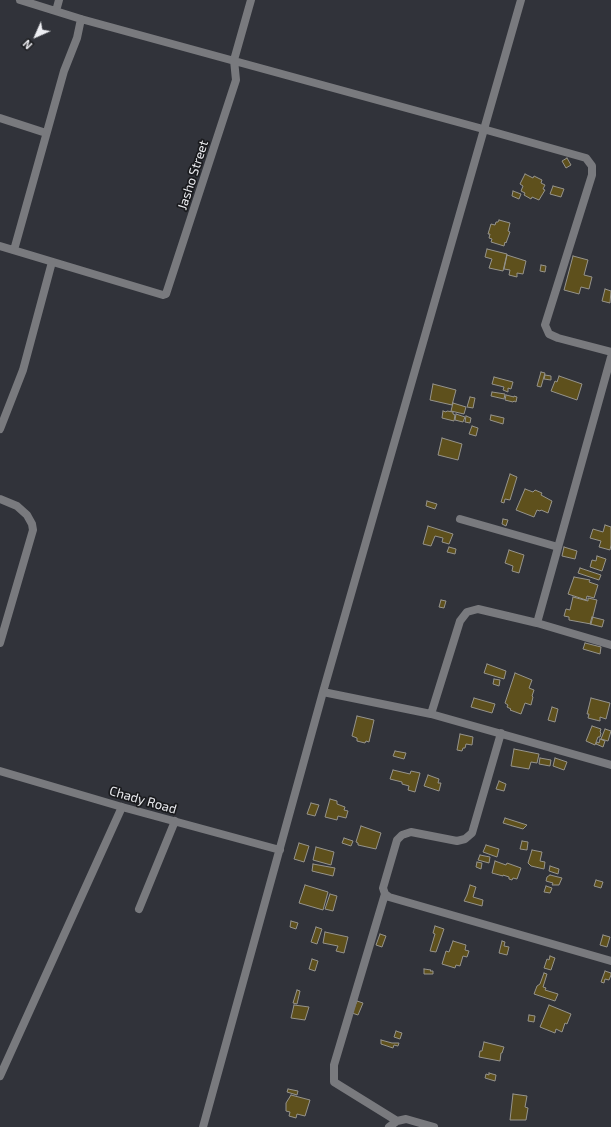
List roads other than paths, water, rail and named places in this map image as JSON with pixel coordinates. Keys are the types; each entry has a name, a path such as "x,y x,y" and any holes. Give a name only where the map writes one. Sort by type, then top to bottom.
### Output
{"street":[{"path":"20,0 82,19 483,128 586,158 592,166 592,175 545,325 549,334 558,338 611,352"},
{"path":"56,10 59,0"},
{"path":"234,60 251,0"},
{"path":"203,1127 323,692 483,128 521,0"},
{"path":"14,250 64,71 77,38 82,19"},
{"name":"Jasho Street","path":"52,262 163,295 168,291 236,80 234,60"},
{"path":"0,118 46,133"},
{"path":"0,246 52,262 23,370 0,429"},
{"path":"537,623 611,357"},
{"path":"0,499 17,506 27,515 32,524 33,530 0,643"},
{"path":"460,519 558,548"},
{"path":"432,714 460,621 467,612 478,609 537,623 611,645"},
{"path":"323,692 432,714 611,765"},
{"path":"397,1121 334,1082 334,1065 385,894 383,888 397,840 402,835 411,832 457,841 465,839 472,833 501,733"},
{"name":"Chady Road","path":"0,771 175,822 280,850"},
{"path":"0,1076 122,807"},
{"path":"139,909 175,822"},
{"path":"385,894 389,897 611,961"},
{"path":"390,1127 397,1121 406,1119 434,1127"}]}
